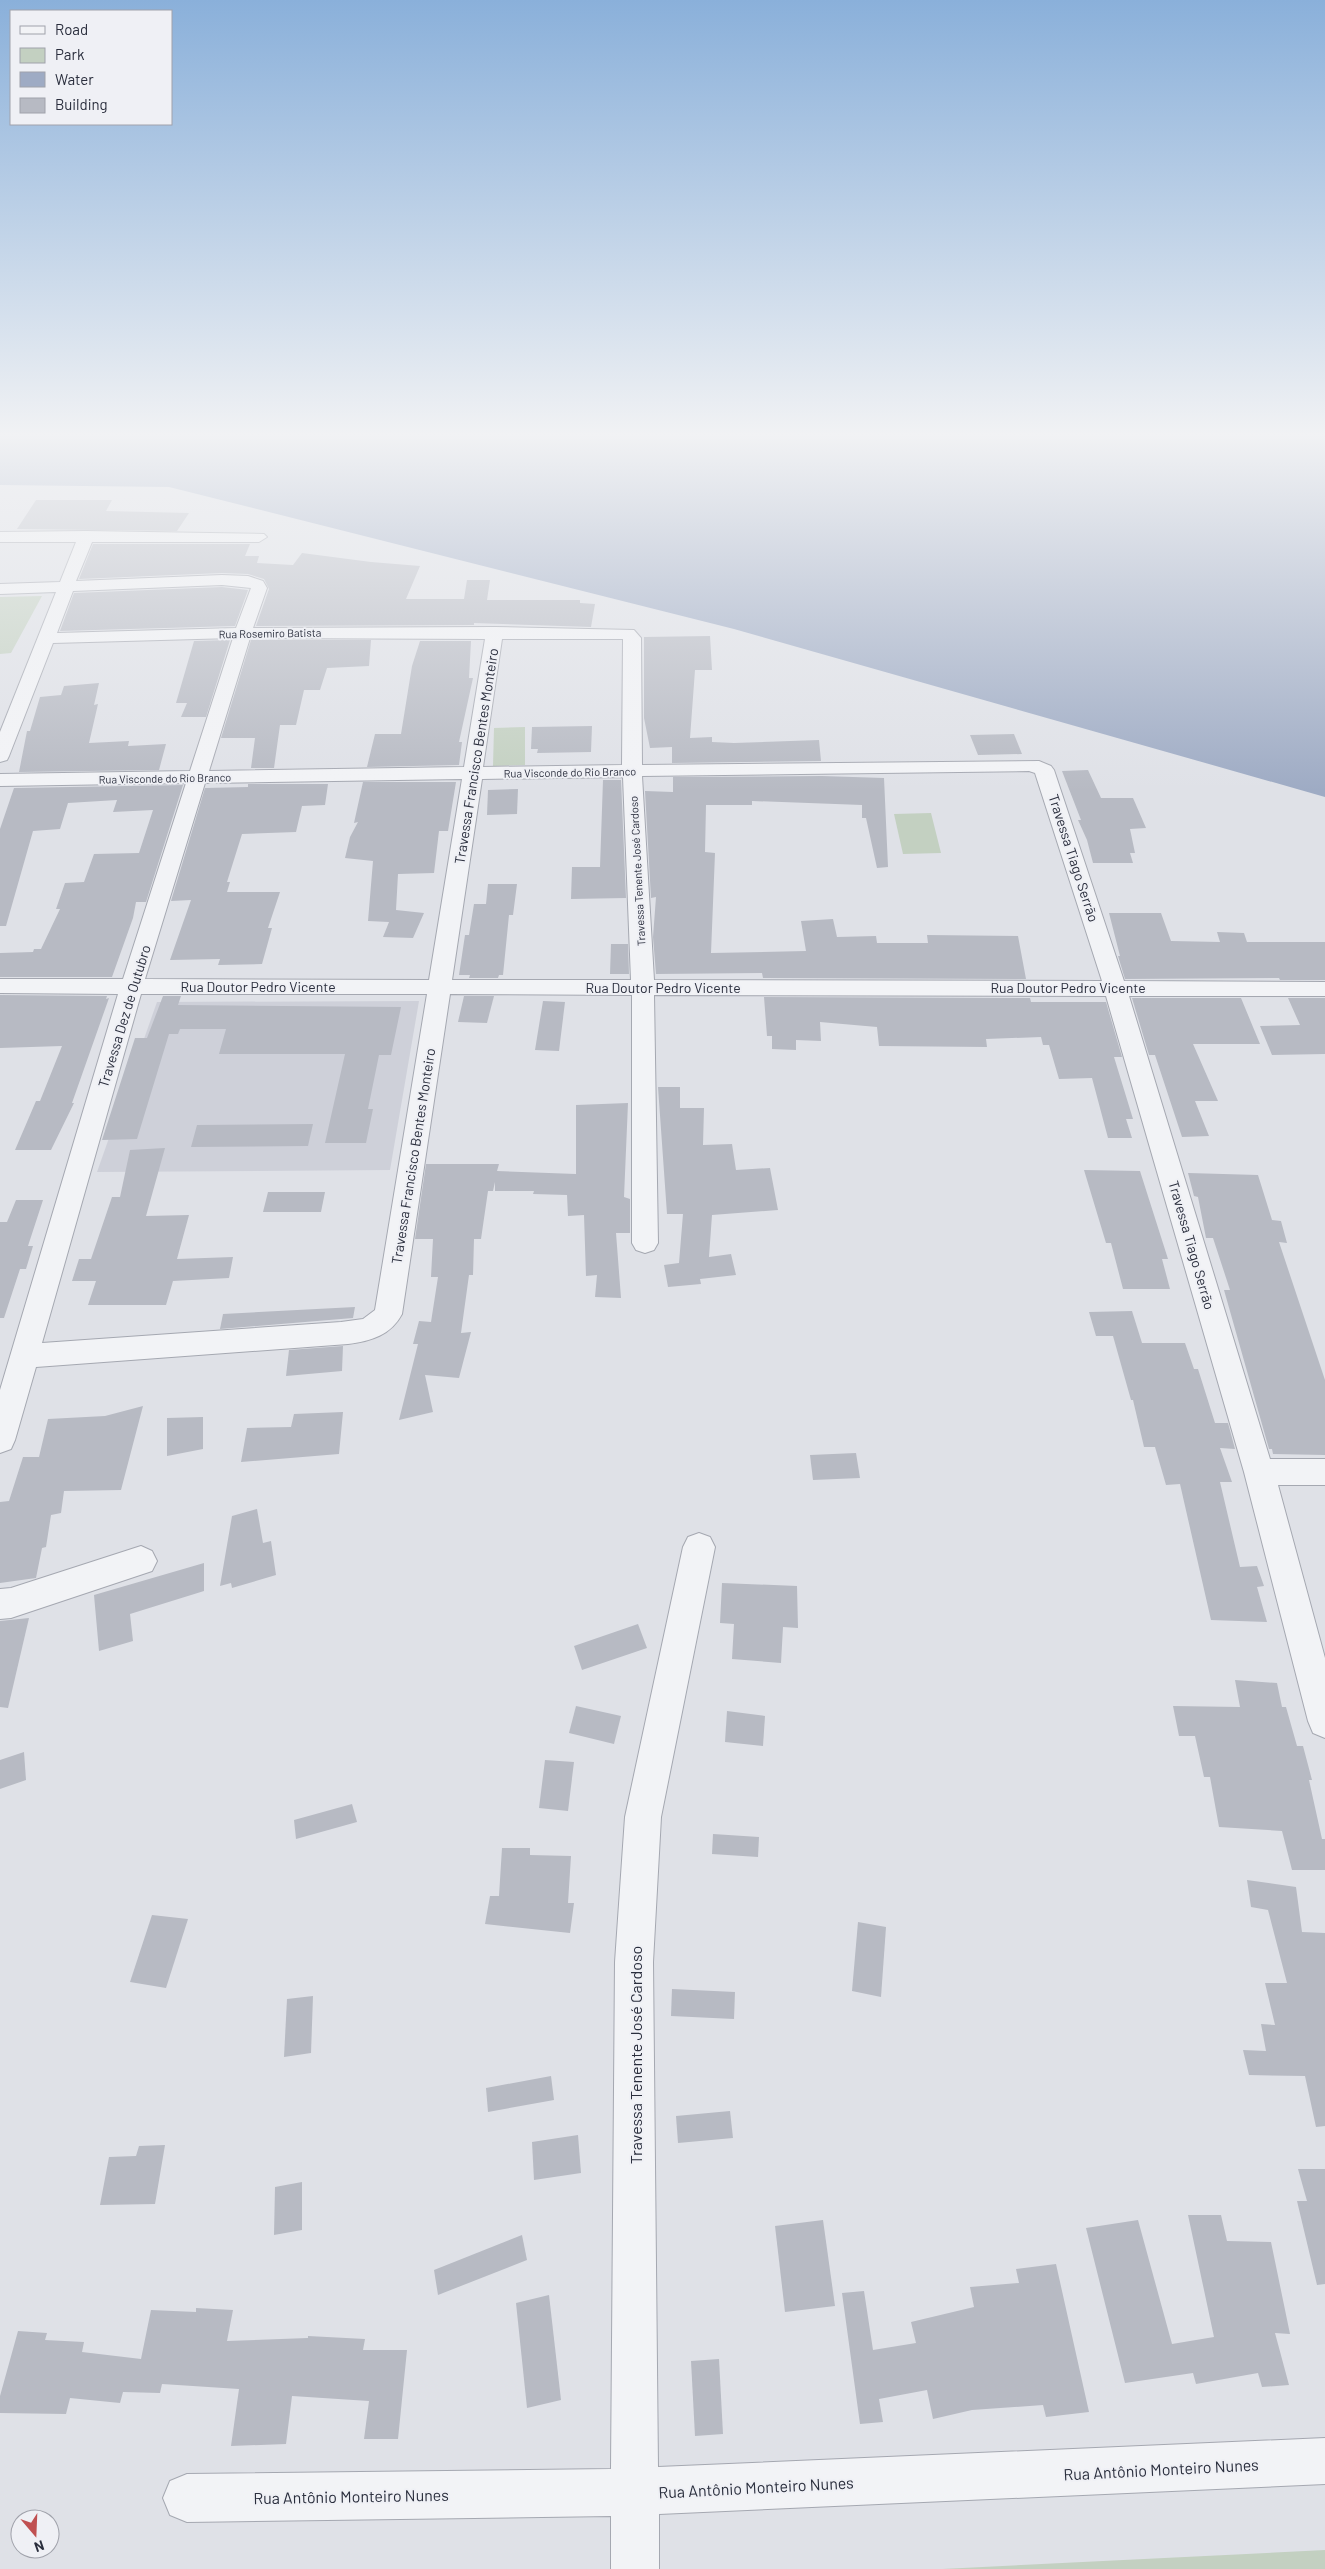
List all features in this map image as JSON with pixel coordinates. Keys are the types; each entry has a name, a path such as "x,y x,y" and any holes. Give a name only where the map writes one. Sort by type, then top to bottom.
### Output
{"street":[{"path":"0,756 79,552"},
{"name":"Travessa Dez de Outubro","path":"0,1440 132,985 242,633 259,595 260,588 257,584 241,580 65,586"},
{"path":"0,589 65,586"},
{"name":"Rua Rosemiro Batista","path":"46,638 242,633 495,632"},
{"name":"Travessa Tenente José Cardoso","path":"495,632 622,632 632,638 632,770 643,986 645,1243"},
{"name":"Travessa Francisco Bentes Monteiro","path":"25,1356 368,1330 382,1322 388,1314 495,632"},
{"name":"Rua Visconde do Rio Branco","path":"0,780 1032,765 1040,767 1046,774"},
{"name":"Travessa Tiago Serrão","path":"1046,774 1116,987 1259,1472 1325,1721"},
{"name":"Rua Doutor Pedro Vicente","path":"0,986 1116,987 1325,989"},
{"path":"1259,1472 1325,1472"},
{"name":"Travessa Tenente José Cardoso","path":"635,2569 634,1962 643,1817 671,1690 699,1547"},
{"path":"0,1604 11,1603 141,1561"},
{"name":"Rua Antônio Monteiro Nunes","path":"187,2498 635,2492 1325,2461"}],"shaded area":[{"path":"419,1001 390,1170 97,1172 157,1002"}],"green space":[{"path":"42,596 11,653 0,654 0,597"},
{"path":"525,727 525,765 493,766 494,728"},
{"path":"931,813 941,853 903,854 894,814"},
{"path":"1325,2550 1325,2569 942,2569"}],"water":[{"path":"427,552 1325,552 1325,797 734,629"}],"building":[{"path":"90,552 247,552 245,556 259,556 257,563 293,565 302,553 420,566 406,599 464,599 467,580 490,580 487,600 580,600 580,603 595,604 591,627 474,623 474,625 256,626 269,589 264,579 248,574 222,573 79,579"},
{"path":"222,587 248,590 235,626 60,631 74,593"},
{"path":"710,636 712,670 695,670 690,738 712,737 712,742 734,743 819,740 821,761 672,763 672,747 650,748 644,718 644,637"},
{"path":"230,640 206,717 181,717 187,703 176,703 194,641"},
{"path":"251,640 371,640 369,666 327,668 320,690 304,690 296,725 280,725 274,768 251,768 255,738 221,738"},
{"path":"420,641 471,641 469,678 473,678 459,742 462,742 459,765 367,767 375,734 401,734 412,666"},
{"path":"99,683 94,705 98,704 89,743 129,741 128,746 166,744 159,770 19,772 27,731 30,731 40,697 61,695 64,686"},
{"path":"592,726 591,752 537,753 538,749 531,749 532,727"},
{"path":"1014,734 1022,754 978,755 970,735"},
{"path":"1088,770 1101,798 1133,798 1146,828 1130,829 1135,853 1130,853 1133,863 1093,863 1087,840 1078,820 1081,820 1062,771"},
{"path":"822,776 884,778 888,867 877,868 866,818 862,818 862,805 752,801 752,805 706,805 705,852 715,853 711,953 806,951 801,921 833,919 837,937 876,936 877,943 928,943 927,935 1018,936 1026,979 763,978 762,973 656,974 653,937 656,897 651,898 645,791 673,792 673,777"},
{"path":"603,780 621,780 626,898 571,899 572,867 600,867"},
{"path":"363,782 456,782 448,831 439,831 434,873 398,874 396,910 424,913 413,938 383,937 389,922 368,921 373,861 345,858 350,837 358,822 354,823"},
{"path":"248,784 328,784 325,805 302,806 296,832 242,834 227,882 230,882 227,892 280,892 268,928 272,928 262,964 218,965 220,959 170,960 191,900 171,901 205,788 248,787"},
{"path":"183,785 146,902 136,902 133,918 112,977 0,977 0,953 33,952 34,949 41,949 60,909 56,909 65,883 84,882 94,854 139,853 153,810 113,812 117,800 68,803 60,829 33,831 6,926 0,926 0,829 14,788"},
{"path":"518,789 517,814 487,815 488,790"},
{"path":"488,884 517,884 513,915 509,915 503,975 499,975 498,978 469,978 470,975 459,975 465,935 469,935 474,904 486,904"},
{"path":"1109,913 1161,913 1171,941 1220,942 1217,932 1244,933 1247,942 1325,942 1325,980 1280,980 1279,978 1125,979"},
{"path":"611,944 628,944 629,974 610,974"},
{"path":"0,995 107,996 106,999 109,998 72,1103 74,1103 51,1150 15,1150 36,1101 40,1101 62,1046 0,1048"},
{"path":"163,996 181,996 178,1005 401,1007 391,1055 379,1055 368,1109 373,1109 366,1143 325,1143 345,1054 219,1054 226,1029 180,1029 178,1034 169,1034 137,1139 102,1140 135,1038 147,1038"},
{"path":"464,996 494,996 487,1023 458,1022"},
{"path":"764,997 1030,998 1031,1002 1106,1002 1122,1057 1114,1057 1133,1119 1126,1119 1132,1138 1108,1138 1092,1078 1059,1079 1049,1045 1043,1045 1041,1037 986,1039 987,1047 879,1046 877,1027 820,1022 821,1041 796,1040 796,1050 772,1049 772,1036 767,1036"},
{"path":"1132,998 1241,998 1260,1044 1193,1044 1218,1101 1195,1101 1209,1136 1182,1137 1155,1055 1149,1055"},
{"path":"1288,998 1325,998 1325,1054 1272,1055 1260,1026 1300,1025"},
{"path":"543,1001 565,1002 559,1051 535,1050"},
{"path":"658,1087 680,1087 680,1108 704,1108 703,1145 732,1144 736,1170 770,1168 778,1210 712,1215 709,1257 731,1254 736,1275 700,1279 701,1284 668,1287 664,1265 679,1263 683,1214 667,1214"},
{"path":"628,1103 624,1197 630,1199 630,1233 616,1233 621,1298 595,1297 597,1275 586,1276 584,1215 568,1216 567,1195 533,1194 534,1191 495,1191 495,1182 493,1191 488,1191 481,1239 474,1239 473,1275 469,1275 461,1333 471,1332 459,1378 425,1375 433,1412 399,1420 418,1344 413,1344 419,1321 431,1322 438,1277 431,1277 433,1239 415,1239 426,1164 499,1164 497,1171 576,1174 576,1105"},
{"path":"313,1124 308,1146 191,1147 197,1125"},
{"path":"165,1148 146,1216 189,1215 177,1259 233,1257 229,1278 173,1281 166,1305 88,1305 96,1281 72,1281 79,1259 91,1259 112,1197 120,1197 130,1150"},
{"path":"1084,1170 1140,1171 1168,1259 1162,1259 1170,1289 1123,1289 1111,1243 1106,1243"},
{"path":"1188,1173 1258,1175 1272,1220 1281,1221 1287,1243 1279,1242 1325,1380 1325,1455 1273,1454 1272,1449 1269,1449 1224,1290 1230,1290 1213,1238 1206,1238 1198,1197 1194,1196"},
{"path":"268,1192 325,1192 321,1212 263,1212"},
{"path":"16,1200 43,1200 28,1246 33,1246 26,1269 20,1269 4,1318 0,1318 0,1222 7,1222"},
{"path":"355,1307 353,1318 220,1329 223,1314"},
{"path":"1132,1311 1142,1343 1185,1343 1194,1369 1198,1369 1215,1423 1228,1423 1235,1449 1220,1448 1232,1482 1220,1482 1240,1567 1257,1566 1264,1586 1257,1587 1267,1622 1211,1620 1180,1484 1166,1485 1155,1447 1144,1447 1133,1400 1131,1400 1113,1336 1096,1336 1089,1312"},
{"path":"343,1346 342,1371 286,1376 289,1350"},
{"path":"143,1406 121,1490 64,1491 61,1513 51,1515 46,1547 42,1548 36,1578 0,1583 0,1502 9,1501 23,1457 39,1457 48,1419 105,1416"},
{"path":"343,1412 339,1454 241,1462 247,1428 291,1427 294,1414"},
{"path":"203,1417 203,1449 167,1456 167,1418"},
{"path":"856,1453 860,1478 813,1480 810,1455"},
{"path":"257,1509 263,1543 271,1541 276,1575 232,1588 231,1583 220,1586 232,1516"},
{"path":"204,1563 204,1591 130,1614 133,1641 99,1651 94,1595"},
{"path":"722,1583 797,1586 798,1628 783,1627 781,1663 732,1659 734,1624 720,1623"},
{"path":"29,1618 8,1708 0,1707 0,1621"},
{"path":"638,1624 647,1648 582,1670 574,1646"},
{"path":"1235,1680 1277,1683 1282,1707 1286,1707 1297,1746 1303,1746 1312,1780 1309,1780 1322,1839 1325,1839 1325,1870 1292,1870 1282,1831 1219,1827 1210,1777 1204,1777 1195,1736 1179,1736 1173,1706 1240,1707"},
{"path":"576,1706 621,1716 614,1744 569,1733"},
{"path":"727,1711 765,1716 763,1746 725,1742"},
{"path":"24,1752 26,1780 0,1789 0,1760"},
{"path":"545,1760 574,1762 568,1811 539,1808"},
{"path":"352,1804 357,1822 296,1839 294,1820"},
{"path":"713,1834 759,1837 758,1857 712,1854"},
{"path":"502,1848 530,1848 530,1855 571,1856 568,1903 574,1903 570,1933 485,1924 490,1896 499,1896"},
{"path":"1247,1880 1296,1887 1302,1932 1325,1933 1325,2126 1316,2127 1305,2076 1249,2075 1243,2050 1266,2051 1261,2024 1275,2025 1265,1983 1287,1983 1268,1910 1251,1907"},
{"path":"152,1915 188,1919 166,1988 130,1982"},
{"path":"858,1922 886,1927 881,1997 852,1991"},
{"path":"672,1989 735,1992 734,2019 671,2016"},
{"path":"313,1996 311,2053 284,2057 287,1999"},
{"path":"551,2076 554,2100 488,2112 486,2088"},
{"path":"730,2111 733,2138 678,2143 676,2116"},
{"path":"578,2135 581,2173 534,2180 532,2142"},
{"path":"165,2145 155,2204 100,2205 109,2157 136,2156 139,2146"},
{"path":"1298,2169 1325,2169 1325,2284 1317,2285 1297,2201 1307,2201"},
{"path":"302,2182 302,2230 274,2235 275,2187"},
{"path":"1188,2215 1221,2215 1227,2241 1271,2242 1290,2334 1275,2333 1289,2385 1262,2387 1258,2373 1196,2384 1193,2373 1125,2383 1086,2228 1138,2220 1172,2344 1214,2337"},
{"path":"823,2220 835,2306 785,2312 775,2226"},
{"path":"522,2235 527,2260 438,2295 434,2270"},
{"path":"1056,2264 1089,2412 1046,2417 1043,2405 972,2410 933,2419 927,2390 879,2399 883,2422 860,2424 842,2293 864,2291 873,2350 916,2343 911,2322 974,2307 970,2287 1019,2283 1016,2269"},
{"path":"549,2295 561,2400 527,2408 516,2303"},
{"path":"196,2308 233,2310 227,2341 308,2338 308,2336 365,2339 363,2350 407,2350 398,2439 364,2439 369,2401 292,2396 286,2444 231,2446 239,2389 162,2384 160,2393 123,2392 120,2403 70,2398 66,2414 0,2413 0,2396 18,2331 47,2333 45,2340 84,2342 82,2352 141,2359 151,2310 196,2312"},
{"path":"719,2359 723,2434 695,2436 691,2361"}]}
